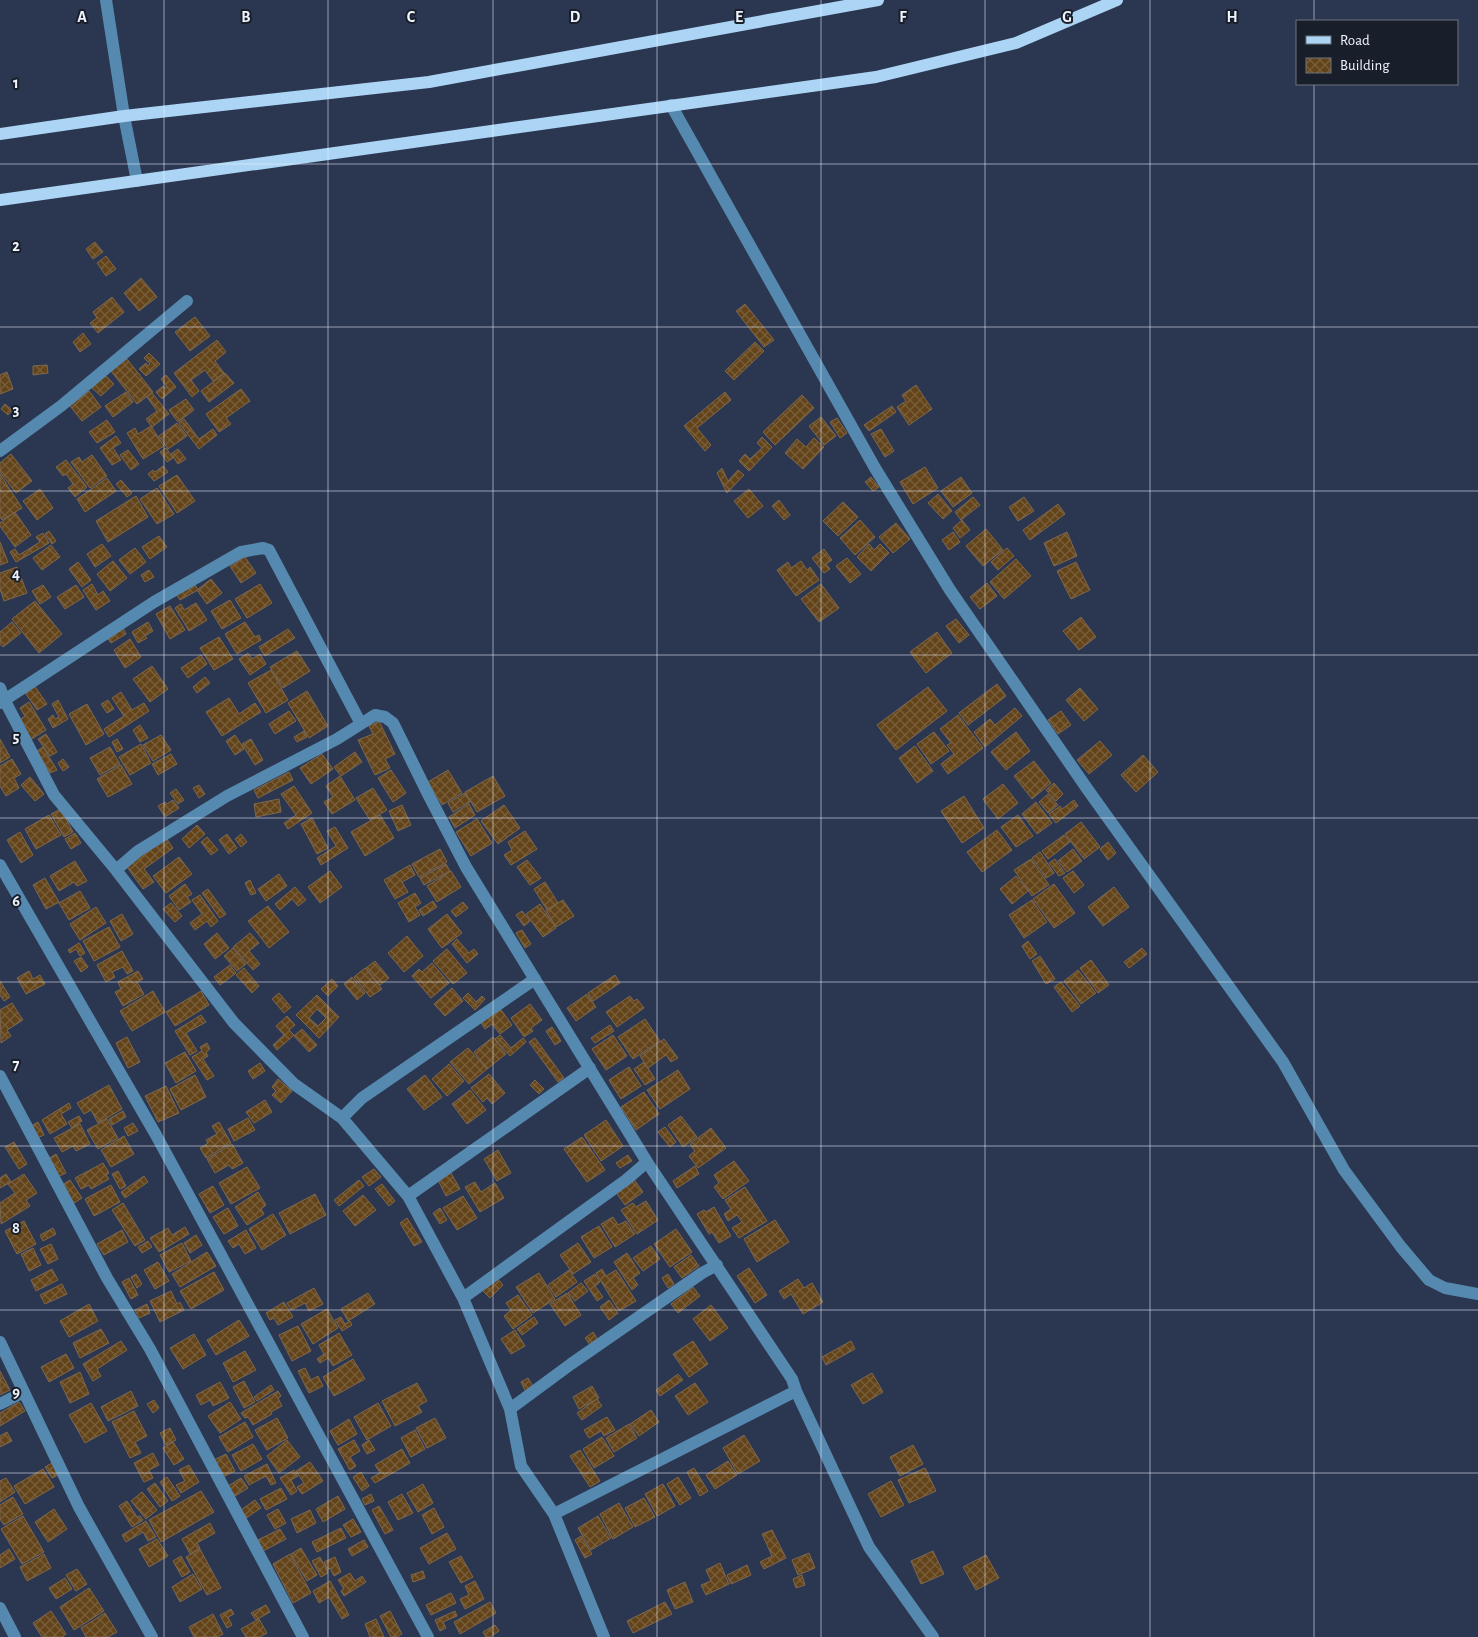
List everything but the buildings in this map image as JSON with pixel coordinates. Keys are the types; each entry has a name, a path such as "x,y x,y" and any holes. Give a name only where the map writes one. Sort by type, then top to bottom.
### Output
{"main road":[{"path":"0,134 124,116 429,82 878,0"},
{"path":"0,200 886,74 1016,43 1117,0"}],"street":[{"path":"106,0 124,116 138,181"},
{"path":"671,105 865,451 950,590 1088,790 1283,1062 1344,1170 1429,1280 1445,1288 1478,1294"},
{"path":"0,451 61,406 188,301"},
{"path":"2,702 154,602 241,552 263,548 269,550 360,724"},
{"path":"0,688 2,702 54,795 116,870 234,1023 294,1084 342,1118 408,1196 463,1298 510,1410 521,1466 554,1514 604,1637"},
{"path":"116,870 138,851 227,796 338,739 376,715 385,717 394,723 466,867 648,1162 792,1378 796,1391 869,1547 933,1637"},
{"path":"0,865 156,1135 428,1637"},
{"path":"342,1118 362,1098 535,979"},
{"path":"408,1196 590,1068"},
{"path":"1,1079 107,1278 150,1349 302,1637"},
{"path":"463,1298 648,1162"},
{"path":"510,1410 571,1364 702,1273 717,1265"},
{"path":"0,1342 79,1507 152,1637"},
{"path":"554,1514 796,1391"},
{"path":"0,1404 24,1392"},
{"path":"0,1608 15,1637"}]}
